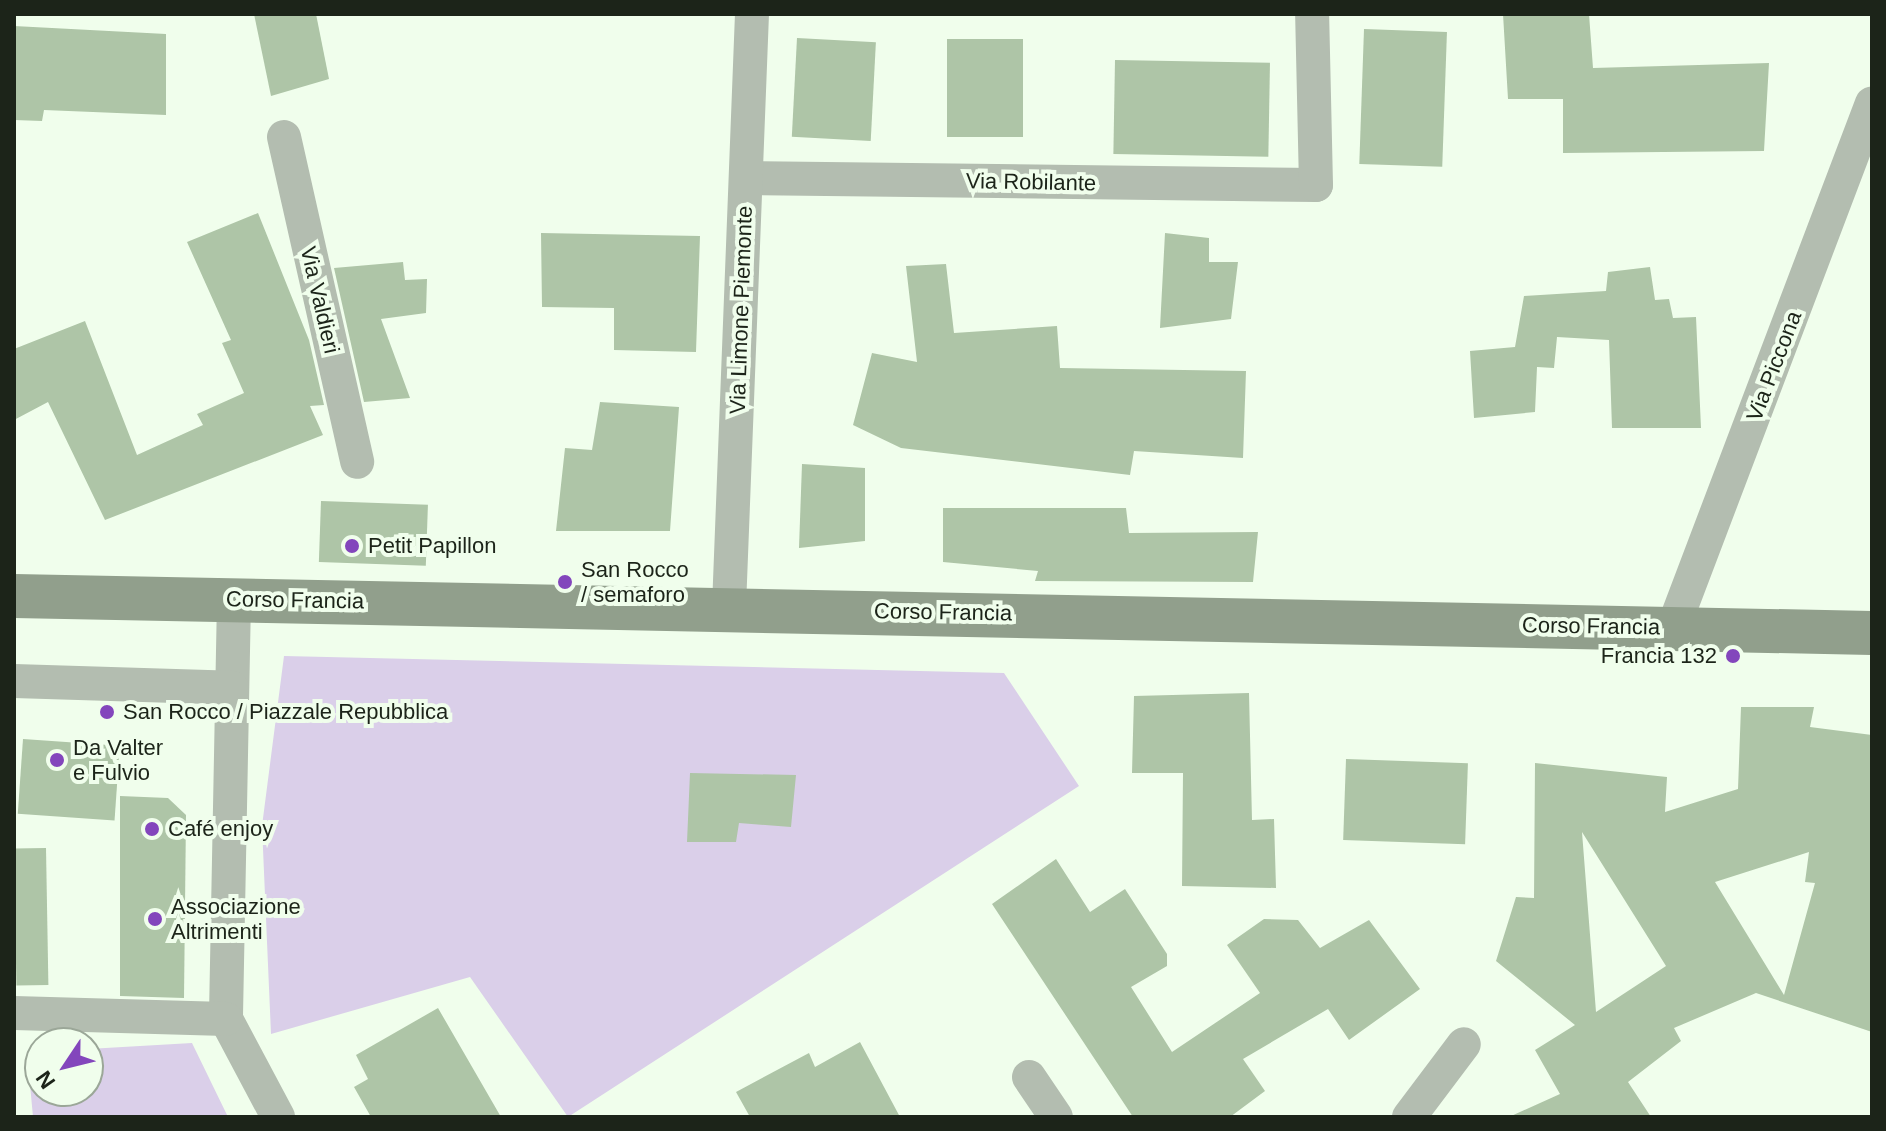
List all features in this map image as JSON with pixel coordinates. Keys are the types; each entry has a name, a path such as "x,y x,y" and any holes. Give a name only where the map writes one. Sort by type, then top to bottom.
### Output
{"main road":[{"name":"Corso Francia","path":"14,596 729,607 1872,633"}],"street":[{"name":"Via Limone Piemonte","path":"729,607 752,14"},
{"name":"Via Robilante","path":"746,178 1316,185 1312,14"},
{"name":"Via Piccona","path":"1673,628 1872,103"},
{"name":"Via Valdieri","path":"284,137 357,462"},
{"path":"234,599 226,1019 278,1117"},
{"path":"14,681 232,688"},
{"path":"14,1013 226,1019"},
{"path":"1409,1117 1464,1044"},
{"path":"1029,1077 1056,1117"}],"shaded area":[{"path":"284,656 1004,673 1079,786 568,1117 470,977 271,1034 262,826"},
{"path":"192,1043 228,1117 33,1117 32,1107 104,1107 104,1048"}],"building":[{"path":"254,14 316,14 329,79 271,96"},
{"path":"1503,14 1589,14 1593,68 1769,63 1764,151 1563,153 1563,99 1508,99"},
{"path":"14,26 166,34 166,115 44,110 42,121 14,120"},
{"path":"1364,29 1447,32 1442,167 1359,164"},
{"path":"797,38 876,42 871,141 792,137"},
{"path":"947,39 1023,39 1023,137 947,137"},
{"path":"1115,60 1270,63 1268,157 1113,154"},
{"path":"258,213 309,340 324,405 310,406 323,435 105,520 48,402 14,420 14,349 85,321 137,455 203,425 197,414 244,393 222,343 231,340 187,242"},
{"path":"541,233 700,236 696,352 614,350 614,308 542,307"},
{"path":"1165,233 1209,238 1209,262 1238,262 1231,319 1160,328"},
{"path":"403,262 405,280 427,279 426,313 381,319 410,398 364,402 334,268"},
{"path":"946,264 954,333 1057,326 1060,368 1246,371 1243,458 1134,451 1130,475 901,448 853,425 872,353 917,362 906,266"},
{"path":"1650,267 1655,300 1669,299 1673,318 1696,317 1701,428 1612,428 1609,340 1557,337 1554,368 1537,367 1535,412 1474,418 1470,351 1515,347 1524,296 1606,291 1608,272"},
{"path":"600,402 679,407 670,531 556,531 565,448 592,450"},
{"path":"802,464 865,468 865,541 799,548"},
{"path":"321,501 428,505 426,566 319,562"},
{"path":"943,508 1126,508 1129,533 1258,532 1253,582 1035,581 1038,571 943,562"},
{"path":"1249,693 1252,820 1274,819 1276,888 1182,886 1183,773 1132,773 1134,696"},
{"path":"1741,707 1814,707 1810,727 1872,735 1872,1032 1756,993 1674,1028 1681,1041 1628,1082 1651,1117 1509,1117 1560,1094 1535,1050 1575,1025 1496,961 1516,897 1534,898 1535,763 1667,777 1665,812 1738,789","holes":["1582,832 1666,966 1596,1012","1809,852 1805,882 1815,883 1784,995 1715,882"]},
{"path":"23,739 120,746 115,821 18,814"},
{"path":"1346,759 1468,763 1465,844 1343,840"},
{"path":"690,773 796,775 791,827 739,823 736,842 687,842"},
{"path":"120,796 168,798 186,815 184,998 120,996"},
{"path":"46,848 48,985 16,986 14,849"},
{"path":"1056,859 1090,912 1125,889 1167,954 1167,966 1131,987 1172,1052 1260,993 1227,945 1264,919 1298,920 1320,948 1369,920 1420,989 1349,1040 1328,1009 1243,1059 1265,1091 1230,1117 1133,1117 992,904"},
{"path":"438,1008 501,1117 371,1117 354,1087 368,1079 356,1055"},
{"path":"860,1042 900,1117 750,1117 736,1092 809,1053 815,1067"}],"place":[{"name":"Petit Papillon","path":"352,546"},
{"name":"San Rocco / semaforo","path":"565,582"},
{"name":"Francia 132","path":"1733,656"},
{"name":"San Rocco / Piazzale Repubblica","path":"107,712"},
{"name":"Da Valter e Fulvio","path":"57,760"},
{"name":"Café enjoy","path":"152,829"},
{"name":"Associazione Altrimenti","path":"155,919"}]}
